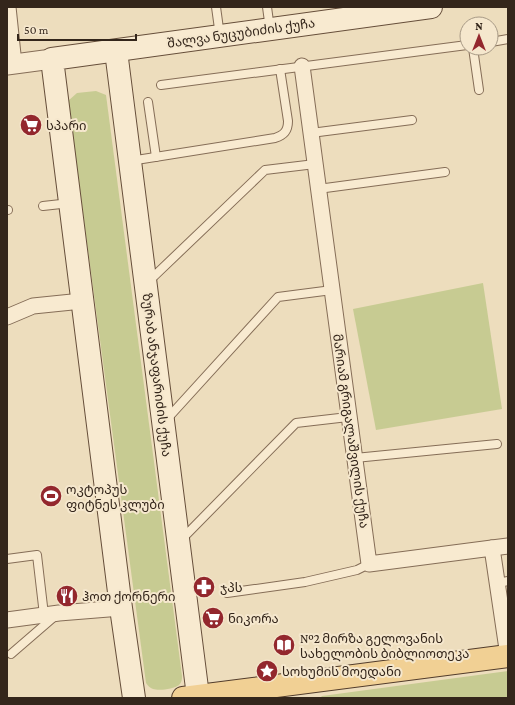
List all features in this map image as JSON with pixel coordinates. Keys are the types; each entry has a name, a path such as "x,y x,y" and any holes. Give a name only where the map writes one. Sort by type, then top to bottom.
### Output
{"main road":[{"name":"შალვა ნუცუბიძის ქუჩა","path":"52,59 409,8 431,7"},
{"name":"ზურაბ ანჯაფარიძის ქუჩა","path":"116,51 178,543 189,598 193,697"},
{"path":"52,59 121,608 134,698"},
{"path":"193,697 508,656"},
{"path":"309,698 313,693 335,678"}],"street":[{"path":"8,7 10,64 52,59"},
{"name":"მარიამ გრიგალაშვილის ქუჩა","path":"302,66 312,132 348,417 369,564"},
{"path":"7,317 33,306 82,301"},
{"path":"369,564 508,546"},
{"path":"492,548 503,582 508,656"},
{"path":"7,620 52,614 121,608"}],"lane":[{"path":"216,7 220,36"},
{"path":"267,7 270,29"},
{"path":"160,85 459,46"},
{"path":"474,56 479,90"},
{"path":"130,161 281,136 288,128 288,121 280,69"},
{"path":"148,102 156,157"},
{"path":"312,132 412,120"},
{"path":"145,284 265,170 315,164"},
{"path":"318,188 446,172"},
{"path":"43,206 70,203"},
{"path":"163,423 278,297 332,290"},
{"path":"178,543 296,423 348,417"},
{"path":"355,458 497,444"},
{"path":"7,559 37,556 52,614 10,654"},
{"path":"226,593 305,582 357,570 369,564"}],"green space":[{"path":"96,91 106,95 182,676 179,685 174,688 159,690 149,687 146,683 68,101 77,93"},
{"path":"483,283 502,409 376,430 353,309"},
{"path":"508,671 508,698 320,698 322,696"}],"place":[{"name":"სპარი","path":"31,125"},
{"name":"ოკტოპუს ფიტნეს კლუბი","path":"51,496"},
{"name":"ჯპს","path":"204,587"},
{"name":"ჰოთ ქორნერი","path":"67,596"},
{"name":"ნიკორა","path":"213,618"},
{"name":"№2 მირზა გელოვანის სახელობის ბიბლიოთეკა","path":"284,645"},
{"name":"სოხუმის მოედანი","path":"267,671"}]}
